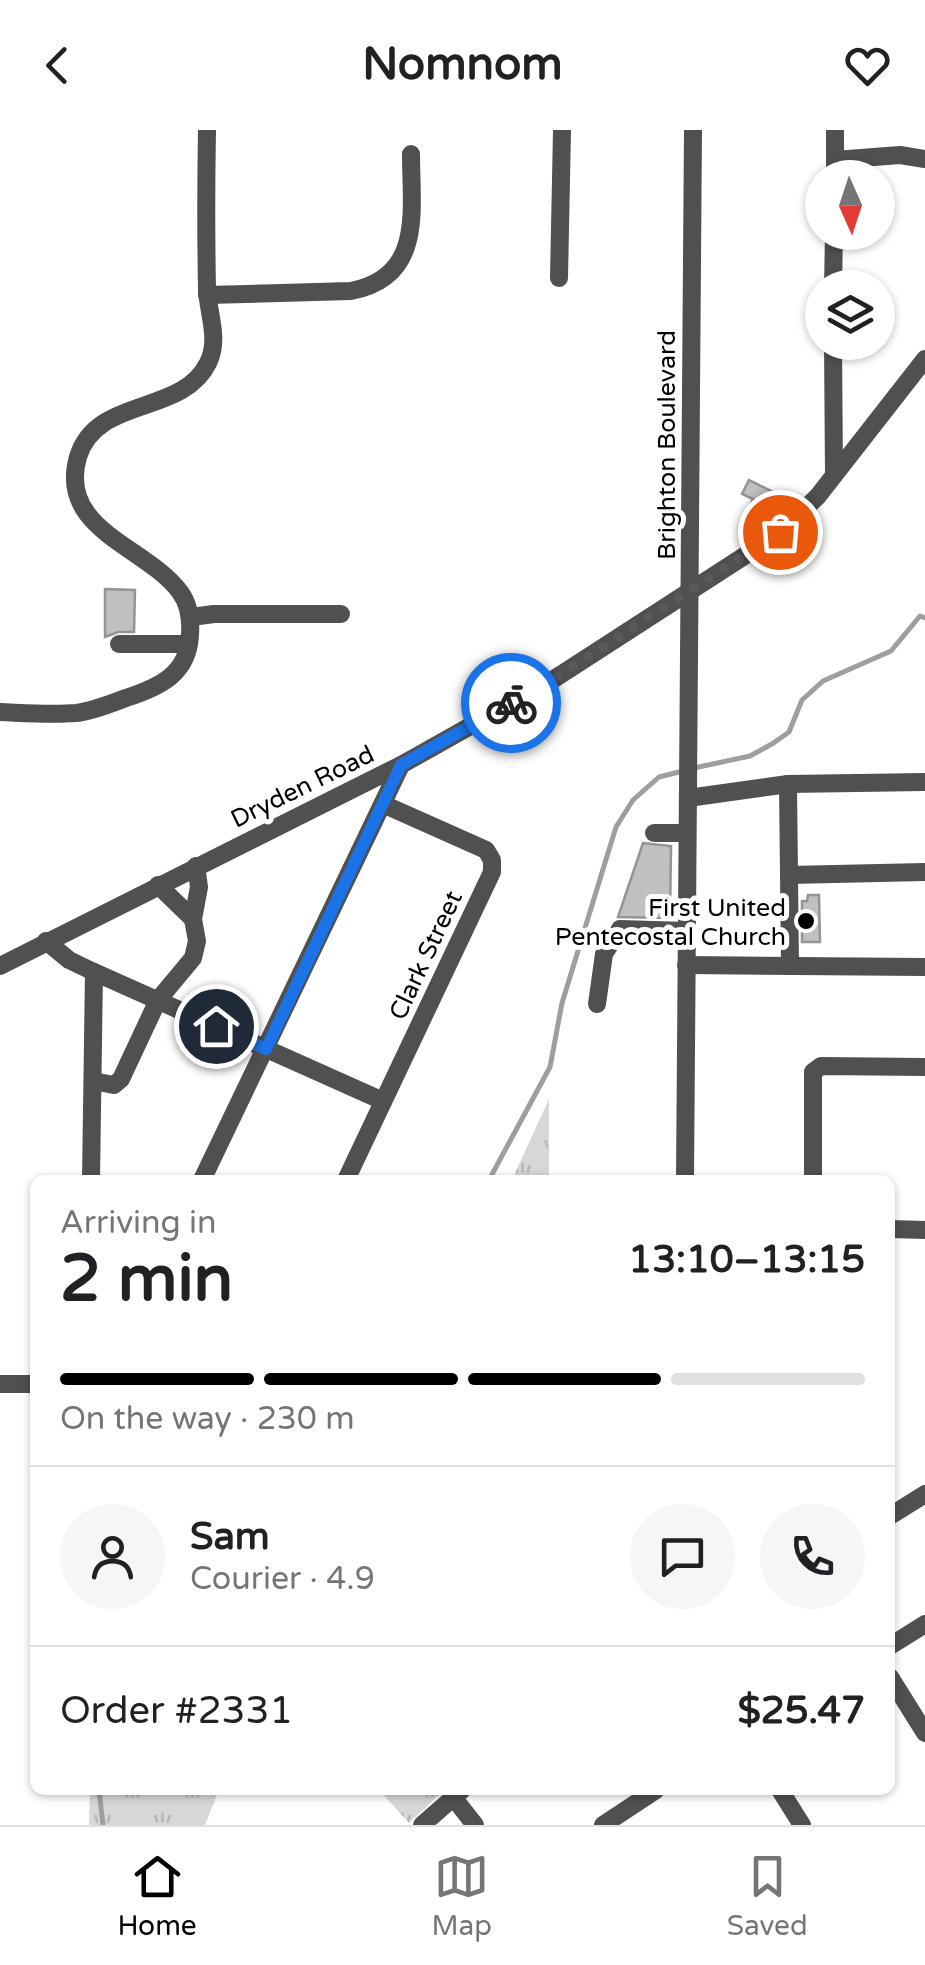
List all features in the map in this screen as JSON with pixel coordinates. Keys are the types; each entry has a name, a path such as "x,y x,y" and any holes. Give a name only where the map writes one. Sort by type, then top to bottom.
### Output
{"street":[{"path":"0,712 92,710 158,688 184,662 190,644 191,618 182,593 94,525 80,504 75,483 83,444 96,428 132,408 177,392 197,379 208,363 213,324 207,295 207,130"},
{"path":"559,278 562,130"},
{"name":"Brighton Boulevard","path":"685,1175 693,130"},
{"path":"835,130 835,160"},
{"path":"207,295 351,291 370,288 388,276 400,262 410,229 411,154"},
{"path":"877,160 900,155 925,159"},
{"name":"Dryden Road","path":"0,966 401,765 554,679 689,592 804,512 925,359"},
{"path":"833,360 834,475"},
{"path":"191,618 214,614 341,614"},
{"path":"118,644 190,644"},
{"path":"204,1175 401,765"},
{"path":"687,791 788,784 925,782"},
{"path":"788,784 790,966"},
{"name":"Clark Street","path":"348,1175 492,872 492,860 486,850 385,805"},
{"path":"654,833 687,833"},
{"path":"93,1081 114,1085 121,1079 158,1000 194,958 197,941 193,919 199,888 196,866"},
{"path":"789,874 925,872"},
{"path":"158,885 193,919"},
{"path":"597,1004 604,954 620,929 687,930"},
{"path":"46,941 94,972 383,1101"},
{"path":"686,965 925,966"},
{"path":"91,1175 94,972"},
{"path":"813,1175 813,1072 821,1066 925,1067"},
{"path":"895,1230 925,1230"},
{"path":"0,1384 30,1384"},
{"path":"895,1513 925,1494"},
{"path":"895,1643 925,1624"},
{"path":"895,1685 925,1733"},
{"path":"422,1825 457,1795"},
{"path":"459,1795 475,1825"},
{"path":"603,1825 648,1795"},
{"path":"783,1795 802,1825"}],"green space":[{"path":"549,1099 549,1175 514,1175"},
{"path":"90,1795 217,1795 205,1825 89,1825"},
{"path":"384,1795 439,1795 409,1823"}],"building":[{"path":"749,480 777,494 768,512 742,494"},
{"path":"105,589 135,590 134,632 105,637"},
{"path":"643,843 671,846 670,918 618,917"},
{"name":"First United Pentecostal Church","path":"808,895 819,895 820,942 802,942 802,901 807,901"}],"waterway":[{"path":"694,768 750,756 772,744 789,732 802,700 823,681 891,651 920,616 925,618"},
{"path":"492,1175 550,1067 562,1003 616,827 633,800 659,777 683,771"},
{"path":"100,1795 103,1825"}],"way so far":[{"path":"511,703 780,532"}],"place":[{"name":"First United Pentecostal Church","path":"806,921"}],"route":[{"path":"216,1026 266,1049 401,765 511,703"}]}
